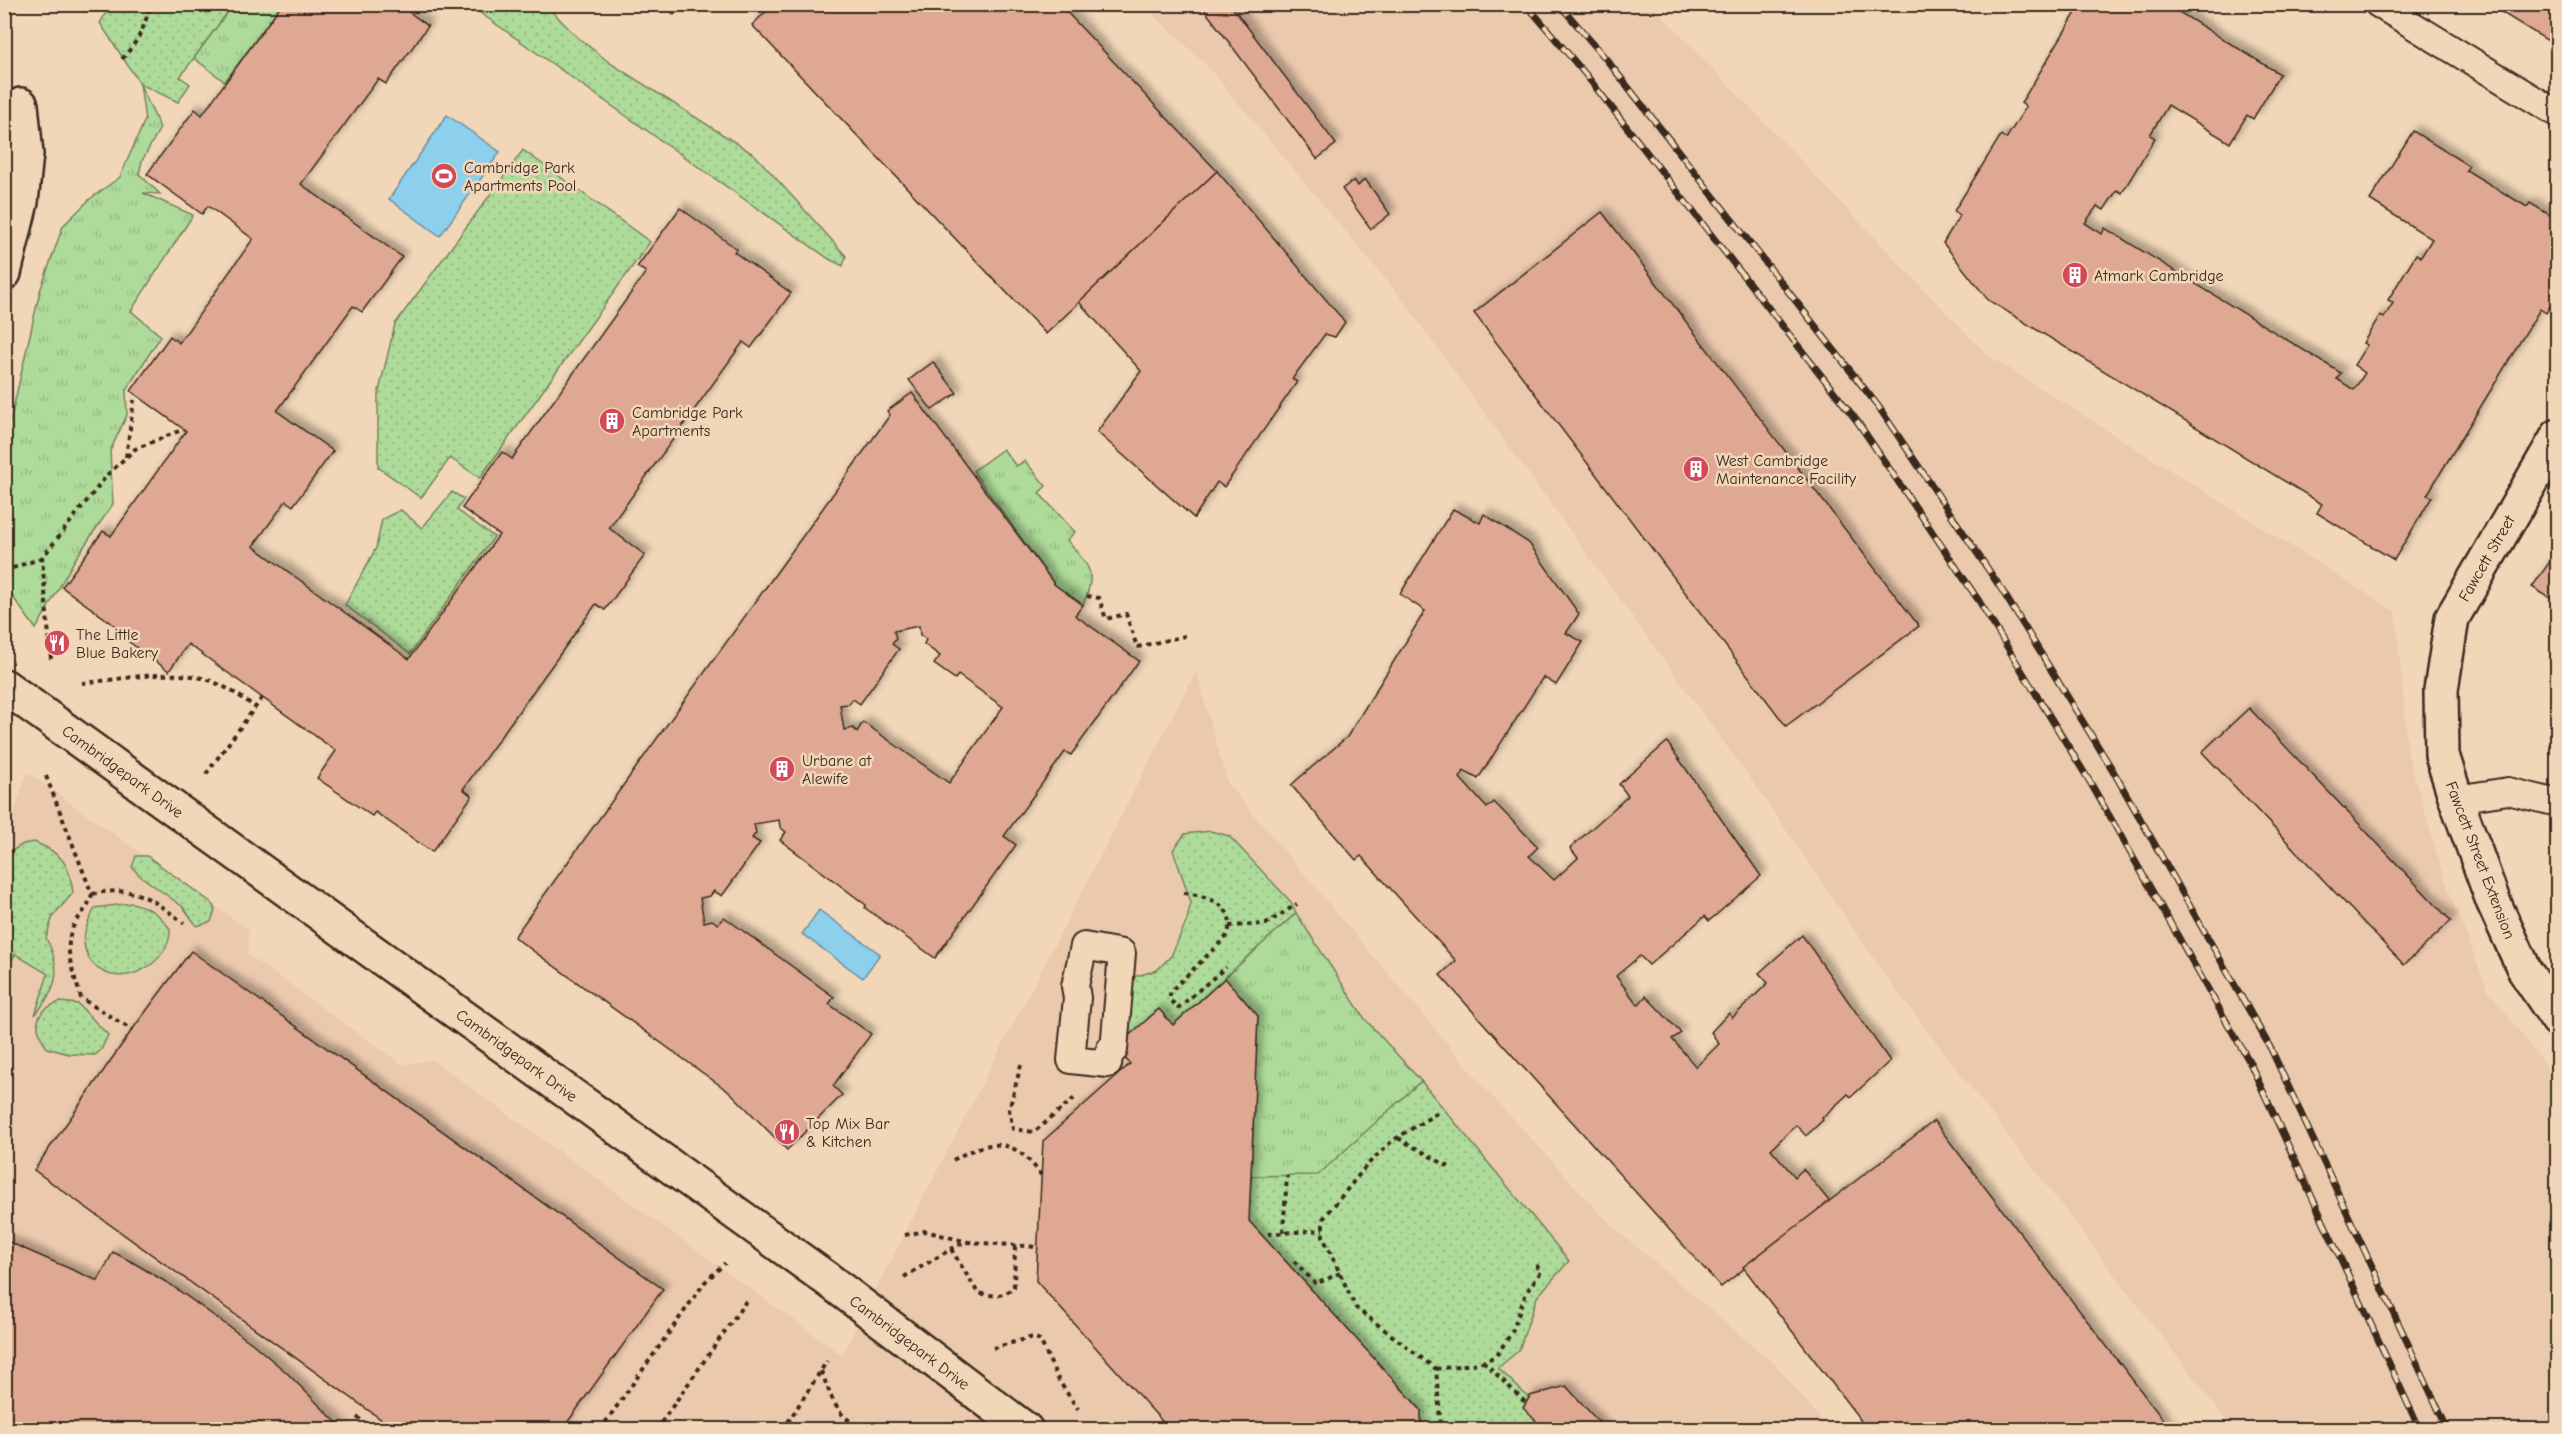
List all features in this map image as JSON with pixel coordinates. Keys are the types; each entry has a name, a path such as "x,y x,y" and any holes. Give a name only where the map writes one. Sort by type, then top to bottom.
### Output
{"street":[{"path":"4,273 21,202 26,154 21,105"},
{"name":"Fawcett Street","path":"2441,690 2452,618 2558,436"},
{"name":"Cambridgepark Drive","path":"4,686 827,1279 1026,1430"},
{"name":"Fawcett Street Extension","path":"2441,690 2442,755 2456,799 2493,901 2520,961 2558,1020"}],"lane":[{"path":"2378,4 2558,114"},
{"path":"2456,799 2508,790 2558,803"}],"path":[{"path":"122,59 141,35 150,4"},
{"path":"126,458 134,400"},
{"path":"4,571 42,558 108,474 135,450 179,431"},
{"path":"42,558 51,658"},
{"path":"1087,596 1099,598 1106,619 1126,614 1137,647 1185,636"},
{"path":"82,683 175,675 196,676 230,690 255,707"},
{"path":"206,774 262,698"},
{"path":"46,776 92,894 90,903 69,935 69,958 81,998 132,1030"},
{"path":"92,894 115,889 135,893 150,899 183,923"},
{"path":"1184,893 1201,895 1221,904 1229,926 1226,937 1173,989 1170,1000 1178,1008 1226,967"},
{"path":"1229,926 1266,924 1297,904"},
{"path":"1021,1065 1010,1110 1013,1129 1034,1132 1078,1095"},
{"path":"1437,1113 1398,1138 1366,1165 1323,1219 1323,1237 1356,1308 1436,1369 1483,1361 1496,1356 1512,1332 1526,1293 1540,1272 1535,1263"},
{"path":"1398,1138 1452,1168"},
{"path":"953,1160 979,1148 1004,1145 1018,1149 1041,1175"},
{"path":"1283,1232 1287,1176"},
{"path":"1268,1234 1323,1230"},
{"path":"905,1235 925,1232 969,1242 1038,1247"},
{"path":"904,1277 951,1249 969,1242"},
{"path":"951,1249 978,1293 1000,1296 1008,1294 1014,1287 1016,1245"},
{"path":"1294,1261 1316,1284 1340,1274"},
{"path":"600,1430 705,1282 724,1263"},
{"path":"656,1430 746,1301"},
{"path":"993,1348 1033,1337 1040,1340 1059,1381 1078,1409"},
{"path":"783,1430 827,1361"},
{"path":"1483,1361 1526,1404"},
{"path":"1436,1369 1441,1430"},
{"path":"821,1371 833,1401 845,1418 854,1425 888,1430"},
{"path":"357,1417 374,1430"}],"shaded area":[{"path":"1143,5 1652,5 1986,354 2396,612 2408,754 2444,878 2487,988 2557,1081 2557,1429 2233,1429 1884,974 1760,792 1398,294 1206,65"},
{"path":"1196,671 1228,784 1491,1095 1611,1225 1777,1366 1829,1429 5,1430 4,846 27,772 249,930 248,955 403,1065 431,1059 842,1355"}],"green space":[{"path":"111,5 233,5 180,77 190,84 178,102 140,84 100,23"},
{"path":"233,5 274,5 279,8 225,82 194,58"},
{"path":"469,5 546,5 576,36 610,63 755,155 846,256 843,266 829,259"},
{"path":"140,84 160,128 142,161 139,174 160,194 143,193 193,215 131,311 161,336 126,390 127,415 110,451 113,504 74,561 36,629 5,586 5,444 40,291 63,226 90,199 120,177 145,120"},
{"path":"523,150 650,242 480,478 450,458 421,498 378,467 378,395 395,324"},
{"path":"1003,449 1016,466 1025,461 1046,486 1039,493 1075,532 1067,540 1086,563 1090,576 1088,593 1083,605 1055,585 973,471"},
{"path":"452,492 464,499 457,510 494,537 410,654 345,605 376,548 382,519 401,510 422,528"},
{"path":"1210,831 1229,836 1291,902 1296,913 1173,1025 1159,1009 1114,1050 1130,978 1157,970 1171,956 1187,920 1191,902 1173,850 1185,834"},
{"path":"34,842 58,855 63,861 70,874 73,893 53,916 46,938 55,960 55,979 48,996 35,1015 48,974 15,954 4,978 5,855 23,844"},
{"path":"136,856 147,856 212,903 215,910 211,922 197,926 183,907 139,875 132,867"},
{"path":"132,903 149,909 162,919 170,929 168,941 162,953 153,963 129,975 116,976 104,972 93,964 85,950 84,936 95,908"},
{"path":"1296,913 1365,1019 1421,1081 1318,1175 1251,1176 1258,1016 1225,978"},
{"path":"60,1002 78,1004 108,1035 101,1050 95,1055 69,1054 47,1048 39,1033 38,1020 45,1010"},
{"path":"1421,1081 1569,1261 1537,1297 1519,1350 1498,1368 1561,1429 1421,1429 1421,1410 1249,1221 1251,1176 1318,1174"}],"water":[{"name":"Cambridge Park Apartments Pool","path":"447,115 500,152 440,236 389,199"},
{"path":"819,910 880,954 863,978 802,934"}],"building":[{"name":"Cambridge Park Apartments","path":"274,4 398,4 428,26 386,84 378,79 301,184 402,257 362,312 353,306 277,411 333,451 293,506 286,501 253,546 409,659 499,535 462,508 502,452 512,459 646,272 637,267 680,208 737,249 734,252 791,293 751,348 743,342 609,528 645,555 605,610 596,604 463,789 472,796 432,852 375,812 372,816 317,778 336,751 188,644 169,671 118,634 121,630 62,587 103,531 111,536 186,431 131,391 170,336 179,343 253,239 208,206 202,214 147,174 195,109 202,115 279,8"},
{"path":"665,4 685,4 674,15"},
{"path":"774,4 1059,4 1217,171 1046,334 752,25"},
{"path":"1200,4 1230,4 1336,144 1317,159"},
{"name":"Atmark Cambridge","path":"2074,4 2166,4 2280,74 2253,119 2247,115 2230,143 2168,105 2150,135 2155,138 2122,193 2117,190 2104,210 2097,206 2085,223 2102,234 2105,228 2341,373 2337,379 2354,390 2365,373 2354,365 2367,345 2363,343 2380,315 2384,318 2393,303 2388,300 2416,254 2421,257 2432,239 2370,200 2413,131 2469,166 2466,170 2527,207 2530,203 2558,220 2558,293 2546,313 2540,309 2427,495 2432,497 2394,560 2317,513 2322,504 1988,300 1943,243 1960,215 1954,211 2001,135 2006,139 2026,107 2021,103 2077,11 2072,8"},
{"path":"2488,4 2558,4 2558,47"},
{"path":"1217,171 1345,322 1335,337 1325,334 1292,379 1297,382 1224,487 1217,482 1194,518 1097,432 1141,371 1079,302"},
{"path":"1365,179 1390,214 1371,229 1342,189 1354,180 1358,186"},
{"name":"West Cambridge Maintenance Facility","path":"1602,212 1919,626 1786,726 1474,313"},
{"path":"933,362 957,393 932,410 909,380"},
{"name":"Urbane at Alewife","path":"912,393 1055,585 1083,605 1075,615 1139,661 1071,755 1065,752 1004,836 1016,845 935,958 865,908 866,905 780,840 786,832 780,827 779,820 754,824 756,833 752,838 760,843 722,896 714,891 710,896 700,898 704,922 712,920 718,924 724,917 834,997 829,1004 871,1034 833,1086 842,1095 787,1150 732,1094 514,937 890,415 887,411","holes":["919,626 920,635 926,639 924,644 940,656 934,664 955,679 958,675 1003,707 949,783 863,722 857,732 853,728 844,730 840,705 849,704 853,699 860,704 899,649 892,644 896,639 894,631"]},
{"path":"1453,509 1480,523 1484,514 1529,543 1579,614 1566,633 1583,642 1556,685 1543,677 1478,779 1464,771 1460,778 1487,808 1494,802 1538,847 1529,856 1554,880 1578,858 1570,848 1628,796 1619,784 1667,742 1761,876 1709,921 1705,916 1649,965 1640,956 1616,976 1638,1005 1646,996 1681,1033 1672,1039 1696,1067 1719,1044 1711,1032 1729,1013 1732,1018 1768,983 1759,973 1802,935 1890,1061 1851,1097 1848,1094 1806,1136 1796,1125 1771,1149 1795,1177 1803,1169 1829,1201 1721,1287 1440,975 1456,961 1361,856 1356,860 1291,785 1347,737 1425,611 1400,594"},
{"path":"2558,550 2558,603 2532,587"},
{"path":"2249,708 2451,921 2404,965 2202,752"},
{"path":"191,951 663,1289 562,1430 396,1430 34,1170 132,1030"},
{"path":"1225,978 1258,1016 1249,1221 1421,1410 1421,1430 1170,1430 1036,1281 1043,1141 1130,1064 1116,1047 1159,1009 1173,1025"},
{"path":"1934,1121 2171,1430 1868,1430 1743,1267"},
{"path":"4,1240 98,1281 113,1252 134,1263 171,1285 253,1344 286,1372 344,1430 4,1430"},
{"path":"1566,1386 1606,1430 1545,1430 1523,1408 1530,1396"}],"railway":[{"path":"1526,4 1586,75 1857,421 1979,601 2090,782 2249,1061 2420,1430"},
{"path":"1559,4 1606,59 1878,406 2000,587 2112,769 2271,1049 2448,1430"}],"place":[{"name":"Cambridge Park Apartments Pool","path":"444,176"},
{"name":"Atmark Cambridge","path":"2075,275"},
{"name":"Cambridge Park Apartments","path":"612,421"},
{"name":"West Cambridge Maintenance Facility","path":"1696,469"},
{"name":"The Little Blue Bakery","path":"57,643"},
{"name":"Urbane at Alewife","path":"782,769"},
{"name":"Top Mix Bar & Kitchen","path":"787,1132"}]}
